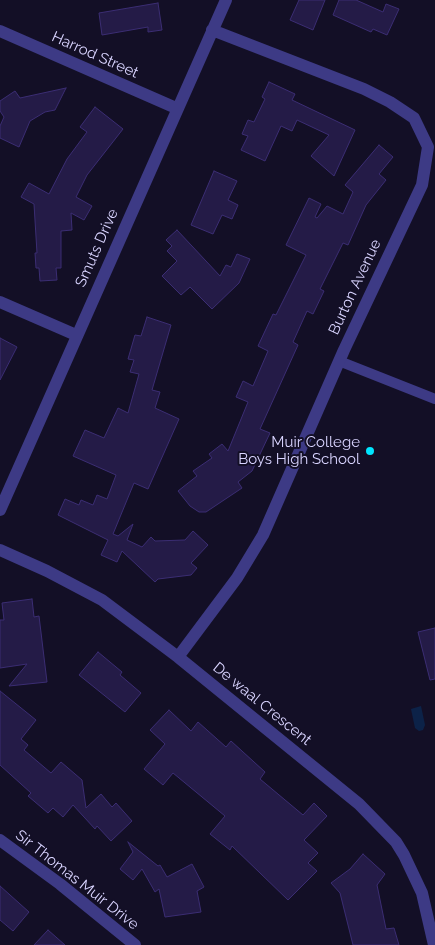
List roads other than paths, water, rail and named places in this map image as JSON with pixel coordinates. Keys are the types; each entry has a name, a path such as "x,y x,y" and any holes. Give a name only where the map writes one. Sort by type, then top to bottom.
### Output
{"street":[{"name":"Smuts Drive","path":"0,510 176,108 226,0"},
{"name":"Burton Avenue","path":"178,656 237,578 264,535 339,361 422,185 428,147 414,118 390,102 212,30"},
{"name":"Harrod Street","path":"0,31 176,108"},
{"path":"0,302 76,335"},
{"name":"De waal Crescent","path":"0,550 102,600 178,656 359,804 396,842 422,893 434,945"},
{"name":"Sir Thomas Muir Drive","path":"0,840 60,884 135,945"}],"lane":[{"path":"339,361 435,399"}],"water":[{"path":"421,706 425,725 423,730 419,731 415,728 411,709"}],"place":[{"name":"Muir College Boys High School","path":"370,451"}]}
